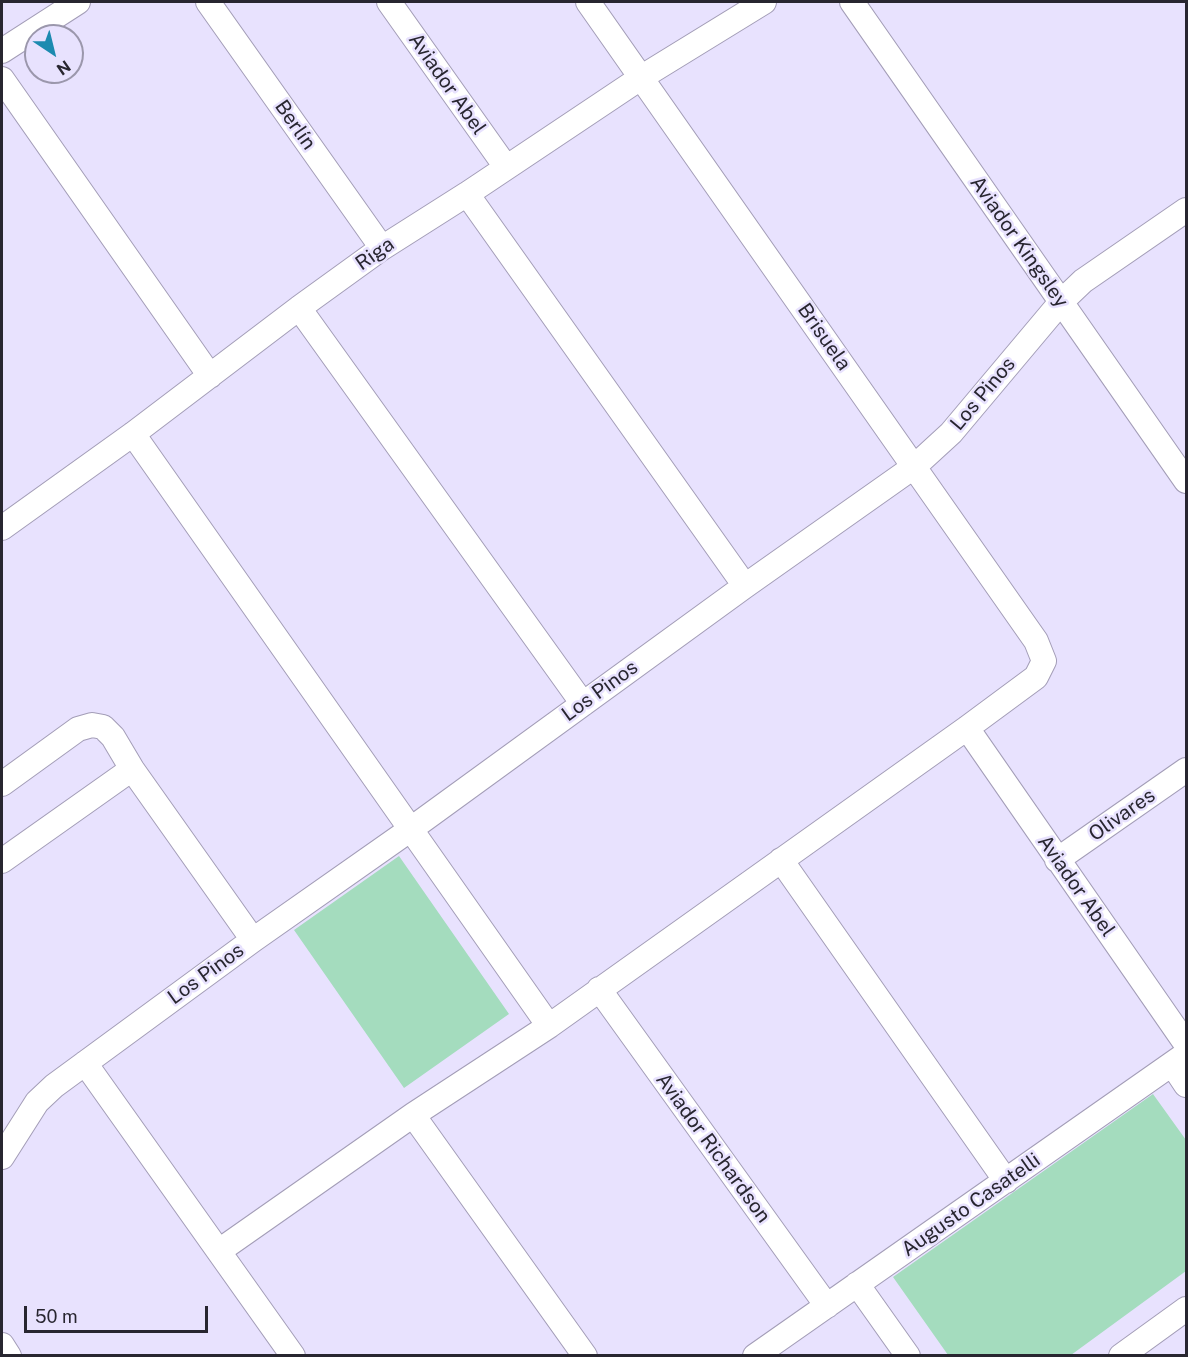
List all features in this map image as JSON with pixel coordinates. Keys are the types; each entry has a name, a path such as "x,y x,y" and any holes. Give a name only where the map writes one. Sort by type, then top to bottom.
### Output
{"street":[{"path":"2,51 78,2"},
{"name":"Berlín","path":"208,2 382,248"},
{"name":"Aviador Abel","path":"389,2 506,167"},
{"name":"Brisuela","path":"588,2 1036,640 1044,661 1036,676 967,728"},
{"name":"Riga","path":"2,528 133,435 299,308 382,248 642,77 764,2"},
{"name":"Aviador Kingsley","path":"852,2 1186,481"},
{"path":"2,79 210,376"},
{"path":"467,194 745,586"},
{"name":"Los Pinos","path":"2,1157 37,1102 54,1086 253,940 915,466 951,433 1061,302 1083,281 1186,210"},
{"path":"299,308 583,704"},
{"path":"133,435 549,1026"},
{"path":"2,784 78,729 92,725 104,727 253,940"},
{"path":"219,1251 413,1115 549,1026 967,728"},
{"name":"Aviador Abel","path":"967,728 1186,1044"},
{"path":"2,861 132,769"},
{"name":"Olivares","path":"1057,860 1186,770"},
{"path":"782,860 1006,1181"},
{"name":"Aviador Richardson","path":"599,990 826,1306"},
{"path":"1179,1059 1186,1084"},
{"name":"Augusto Casatelli","path":"755,1356 1179,1059"},
{"path":"85,1063 293,1356"},
{"path":"413,1115 585,1356"},
{"path":"857,1284 908,1356"},
{"path":"1121,1356 1186,1310"},
{"path":"2,1345 9,1356"}],"green space":[{"path":"399,856 509,1014 404,1088 294,930"},
{"path":"1153,1094 1186,1140 1186,1271 1071,1355 948,1355 893,1277"}]}
